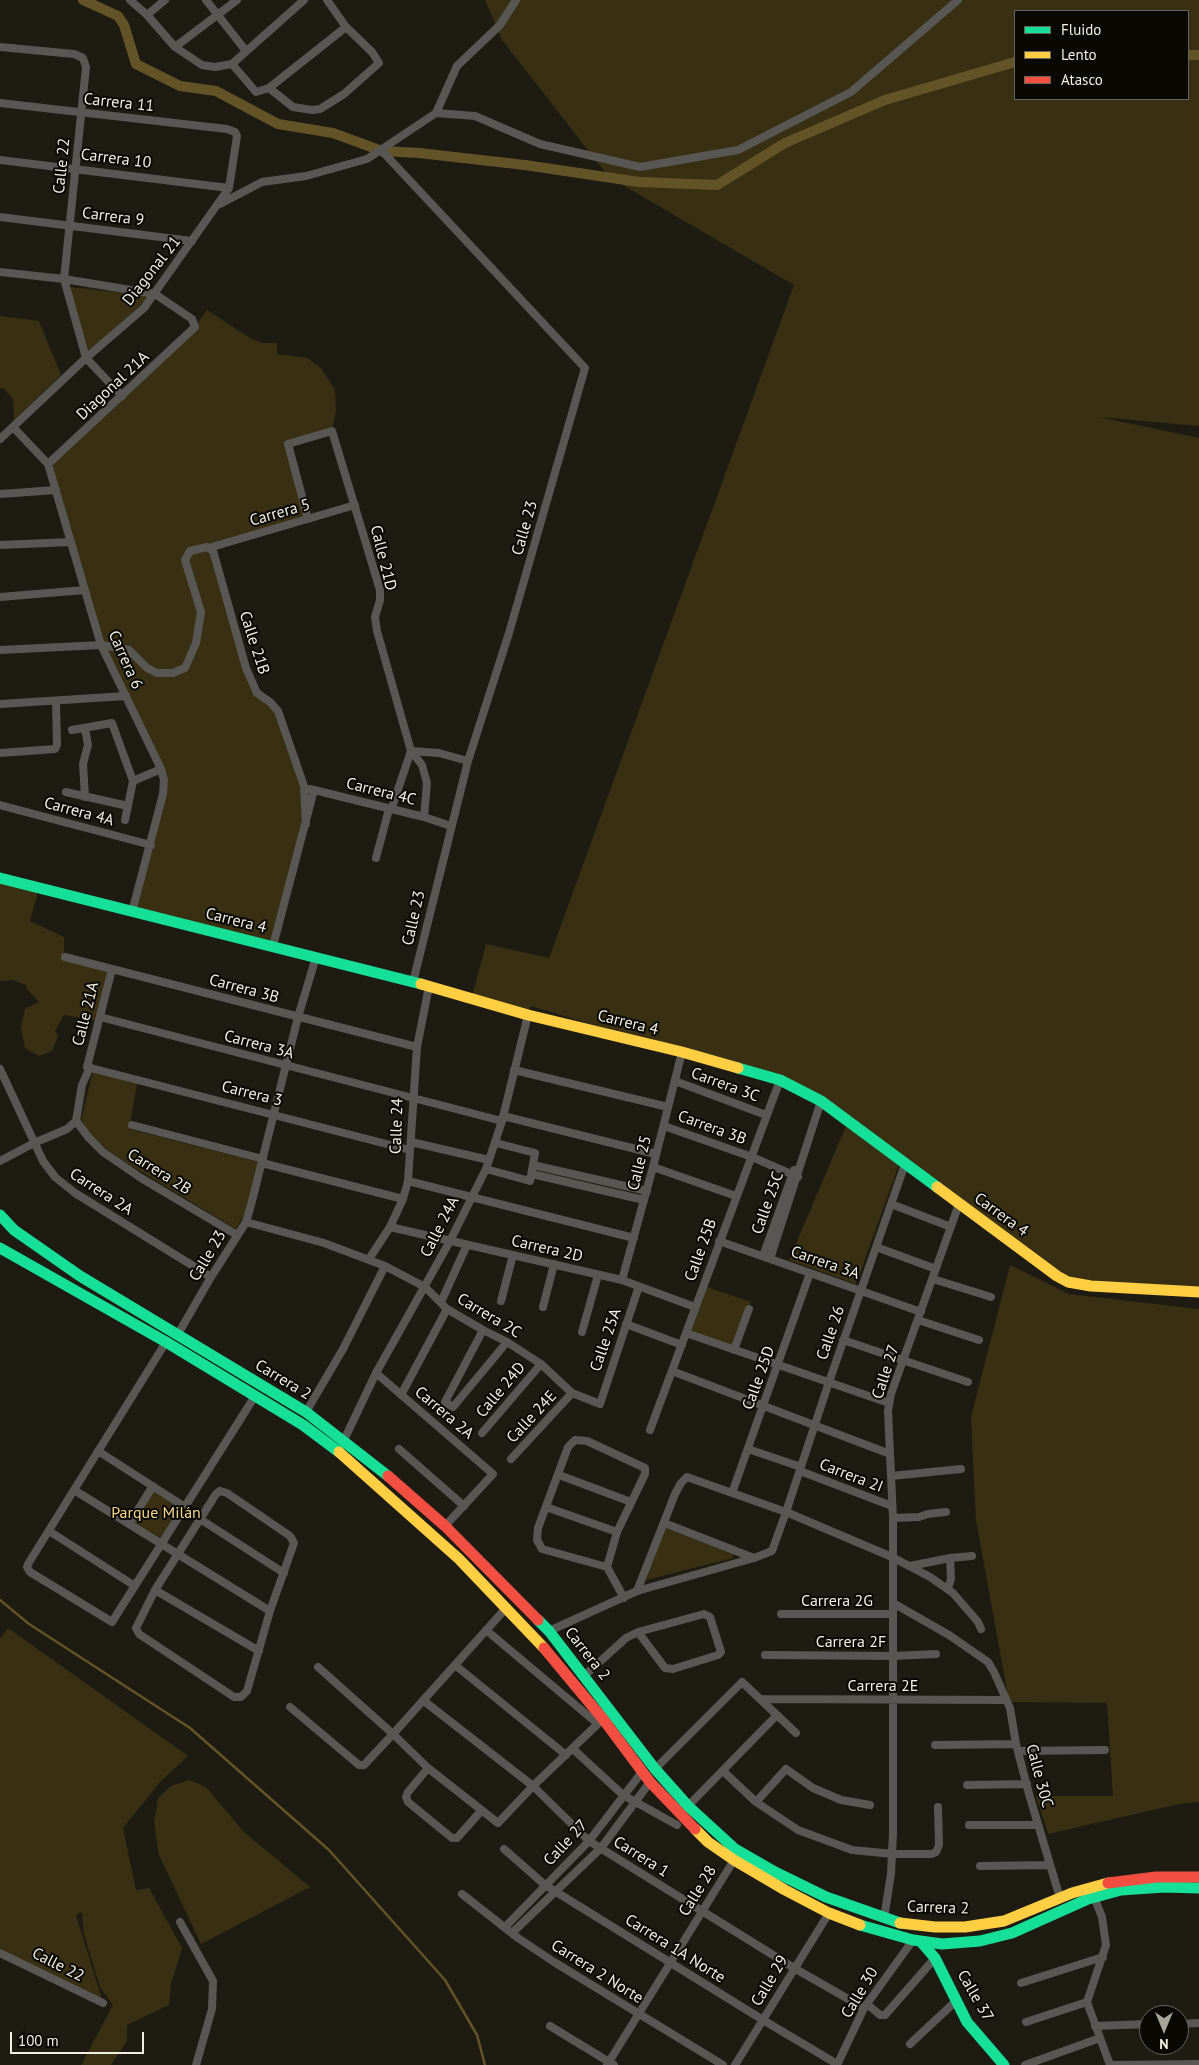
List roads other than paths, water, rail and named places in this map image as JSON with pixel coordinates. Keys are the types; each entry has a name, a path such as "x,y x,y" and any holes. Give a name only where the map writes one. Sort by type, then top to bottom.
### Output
{"main road":[{"name":"Carrera 4","path":"0,878 429,986 528,1015 682,1052 780,1080 821,1101 1057,1276 1068,1282 1091,1286 1199,1292"},
{"name":"Carrera 2","path":"0,1215 14,1230 80,1276 306,1412 381,1469 445,1526 551,1634 655,1769 688,1806 735,1849 767,1867 826,1897 884,1918 902,1924 935,1927 965,1927 1004,1921 1060,1898 1103,1884 1156,1877 1199,1877"},
{"name":"Carrera 2","path":"0,1248 166,1342 303,1425 346,1457 459,1559 507,1608 550,1655 650,1782 708,1842 734,1860 829,1913 866,1927 917,1941 961,1944 996,1938 1028,1927 1094,1897 1121,1890 1199,1888"},
{"path":"541,1645 549,1642 551,1634"},
{"path":"550,1655 555,1650 562,1648"},
{"name":"Calle 37","path":"917,1941 935,1958 966,2022 1004,2065"}],"street":[{"path":"130,0 147,15 176,47 202,65 215,67 232,64 304,0"},
{"path":"147,15 165,0"},
{"path":"206,0 246,51"},
{"path":"176,47 237,0"},
{"path":"269,88 293,107 312,110 320,109 344,94 379,64 372,52 346,27 327,0"},
{"path":"216,206 262,182 306,176 367,159 436,113 457,66 500,25 516,0"},
{"path":"436,113 475,116 540,144 640,167 738,150 851,92 958,0"},
{"path":"232,64 256,92 269,88 346,27"},
{"name":"Calle 22","path":"0,47 74,54 83,58 86,68 64,279 86,358"},
{"name":"Carrera 11","path":"0,103 227,129 235,132"},
{"name":"Diagonal 21","path":"0,439 86,358 144,308 155,294 229,188 237,136 235,132"},
{"name":"Calle 23","path":"382,151 585,368 509,633 468,761 413,982"},
{"name":"Carrera 10","path":"0,160 229,188"},
{"name":"Carrera 9","path":"0,217 192,241"},
{"path":"0,272 64,279 155,294"},
{"name":"Diagonal 21A","path":"48,464 195,327 192,319 155,294"},
{"path":"86,358 122,396"},
{"name":"Carrera 6","path":"13,427 48,464 101,645 161,769 164,780 163,794 151,845 132,912"},
{"name":"Calle 21D","path":"308,519 288,444 332,431 380,590 380,600 375,617 377,631 411,751 422,765 427,783 424,817"},
{"path":"0,494 56,490"},
{"name":"Carrera 5","path":"101,645 129,650 147,668 157,673 173,673 185,668 196,643 201,612 184,560 190,551 207,547 213,549 355,505"},
{"path":"0,545 70,542"},
{"name":"Calle 21B","path":"213,549 246,668 257,693 270,702 278,711 304,786 306,824"},
{"path":"0,597 85,590"},
{"path":"0,650 101,645"},
{"path":"0,704 126,696"},
{"path":"0,753 55,749 57,745 56,701"},
{"path":"72,730 112,723 133,781 124,820"},
{"path":"85,728 88,745 84,764 85,796"},
{"path":"376,858 390,809 411,751 440,753 468,761"},
{"path":"133,781 161,769"},
{"name":"Carrera 4C","path":"304,786 424,817 451,826"},
{"name":"Calle 21B","path":"273,946 314,790"},
{"path":"66,792 128,806"},
{"name":"Carrera 4A","path":"0,806 151,845"},
{"name":"Carrera 3B","path":"65,957 416,1047"},
{"name":"Calle 23","path":"178,1334 246,1222 275,1114 298,1017 316,957"},
{"name":"Calle 21A","path":"76,1121 82,1085 89,1067 112,969"},
{"name":"Calle 24","path":"369,1259 390,1227 403,1199 408,1181 416,1047 429,986"},
{"name":"Calle 24A","path":"344,1440 376,1373 425,1287 486,1169 496,1143 528,1015"},
{"name":"Carrera 3A","path":"100,1017 412,1098"},
{"name":"Calle 25","path":"622,1280 647,1191 682,1052"},
{"name":"Carrera 3","path":"89,1067 411,1146"},
{"name":"Carrera 2A","path":"0,1069 48,1170 74,1193 211,1277"},
{"name":"Carrera 3B","path":"514,1070 668,1107"},
{"name":"Calle 25B","path":"650,1430 780,1080"},
{"name":"Carrera 3C","path":"675,1081 766,1115"},
{"path":"412,1098 656,1154"},
{"name":"Calle 25C","path":"766,1258 821,1101"},
{"path":"0,1161 34,1143 67,1129 76,1121"},
{"name":"Carrera 2B","path":"76,1121 103,1152 141,1178 237,1236"},
{"path":"132,1125 403,1199"},
{"name":"Carrera 3B","path":"664,1126 752,1157"},
{"path":"486,1169 530,1181 535,1153 496,1143"},
{"path":"411,1146 489,1160"},
{"path":"752,1157 795,1175"},
{"name":"Calle 26","path":"551,1634 637,1592 772,1551 905,1164"},
{"path":"533,1165 647,1191"},
{"path":"653,1167 736,1196"},
{"path":"532,1174 644,1200"},
{"path":"408,1181 634,1238"},
{"path":"891,1204 951,1228"},
{"name":"Calle 27","path":"884,1918 893,1854 893,1518 888,1411 959,1204"},
{"name":"Carrera 2C","path":"246,1222 324,1244 385,1266 425,1287 447,1309 507,1342 541,1364 572,1393 600,1404"},
{"name":"Carrera 2D","path":"390,1227 622,1280 695,1307"},
{"name":"Carrera 3A","path":"719,1241 860,1291 979,1340"},
{"path":"441,1302 467,1244"},
{"path":"876,1247 936,1269"},
{"path":"501,1301 513,1255"},
{"path":"543,1307 554,1264"},
{"path":"306,1412 352,1333 385,1266"},
{"name":"Calle 25D","path":"732,1492 810,1273"},
{"path":"582,1332 598,1275"},
{"path":"933,1279 991,1297"},
{"name":"Calle 25A","path":"600,1404 640,1286"},
{"path":"401,1395 447,1309"},
{"path":"734,1350 749,1309"},
{"path":"626,1324 682,1345"},
{"path":"483,1330 445,1402 453,1407 507,1342"},
{"path":"686,1333 890,1403"},
{"path":"844,1340 904,1362 968,1382"},
{"path":"166,1342 27,1568 30,1572 112,1622 255,1396"},
{"name":"Calle 24D","path":"482,1434 541,1364"},
{"path":"672,1372 890,1454"},
{"name":"Carrera 2A","path":"376,1373 494,1474 464,1506"},
{"name":"Calle 24E","path":"511,1459 572,1393"},
{"path":"607,1567 542,1549 537,1540 538,1528 568,1447 575,1440 587,1441 645,1468 645,1474 617,1532 607,1567 624,1598"},
{"path":"399,1449 464,1506 445,1526"},
{"name":"Carrera 2I","path":"748,1449 892,1506"},
{"path":"98,1451 185,1507"},
{"path":"891,1476 961,1469"},
{"path":"558,1475 631,1502"},
{"path":"637,1592 675,1494 687,1477 786,1512 910,1566 948,1588 978,1622 981,1629"},
{"path":"129,1524 153,1486"},
{"path":"74,1490 270,1611"},
{"path":"220,1491 227,1493 293,1539 294,1543 270,1611 248,1692 241,1697 234,1697 139,1634 136,1628 155,1590 179,1555 200,1519 216,1494 220,1491"},
{"path":"546,1507 617,1532"},
{"path":"893,1518 919,1518 928,1514 946,1512"},
{"path":"200,1519 284,1573"},
{"path":"664,1523 754,1558"},
{"path":"49,1531 135,1586"},
{"path":"910,1566 950,1558 972,1556"},
{"path":"948,1588 951,1579 950,1558"},
{"path":"155,1590 259,1651"},
{"name":"Calle 30C","path":"893,1603 949,1635 988,1662 1010,1708 1017,1748 1060,1898"},
{"path":"290,1707 359,1765 364,1765 507,1608"},
{"path":"584,1676 626,1638 638,1632 704,1614 710,1617 721,1652 718,1655 673,1670 665,1668 638,1632"},
{"name":"Carrera 2G","path":"781,1614 893,1614"},
{"path":"318,1667 428,1768 498,1823 533,1786 601,1721 486,1630"},
{"name":"Carrera 2F","path":"765,1655 894,1656 936,1654"},
{"path":"455,1665 566,1755"},
{"path":"655,1769 742,1682 796,1733"},
{"name":"Carrera 2E","path":"760,1699 1005,1700"},
{"name":"Carrera 1","path":"424,1701 533,1786 589,1841 794,1968 880,2015 885,2015 935,1958"},
{"path":"688,1806 777,1715"},
{"path":"935,1745 1105,1750"},
{"path":"573,1749 623,1795 677,1825"},
{"path":"428,1768 406,1797 408,1802 415,1808 452,1838 458,1838 481,1811"},
{"path":"756,1802 786,1770 813,1788 841,1800 870,1805"},
{"path":"723,1771 756,1802 798,1830 852,1850 893,1854 932,1854 936,1852 939,1845 938,1807"},
{"name":"Calle 27","path":"505,1928 589,1841 642,1772"},
{"name":"Calle 27","path":"512,1933 601,1848 650,1782"},
{"path":"967,1785 1027,1784"},
{"path":"969,1825 1038,1825"},
{"name":"Carrera 1A Norte","path":"504,1849 545,1885 837,2065"},
{"name":"Calle 28","path":"610,2064 638,2015 734,1860"},
{"path":"980,1866 1050,1866"},
{"name":"Carrera 2 Norte","path":"462,1894 512,1933 638,2015 723,2065"},
{"path":"1094,1897 1102,1917 1106,1945 1087,2002 1110,2065 1199,2064"},
{"name":"Calle 29","path":"735,2065 829,1913"},
{"path":"180,1922 213,1981 212,2009 196,2065"},
{"name":"Calle 30","path":"837,2065 866,2006 917,1941"},
{"name":"Calle 22","path":"0,1953 102,2003"},
{"path":"1021,1983 1103,1957"},
{"path":"910,2044 956,2001"},
{"path":"1026,2022 1087,2002"},
{"path":"1095,2026 1139,2024"},
{"path":"550,2026 610,2064"},
{"path":"1025,2065 1100,2038"}],"waterway":[{"path":"83,0 118,16 124,25 136,64 180,86 216,91 278,124 333,133 382,151 419,153 525,165 639,182 717,185 785,143 885,100 1014,62"},
{"path":"1189,55 1199,55"},
{"path":"0,1600 29,1624 190,1728 329,1850 445,1980 477,2035 485,2065"}],"park label":[{"name":"Parque Milán","path":"156,1513"}]}
